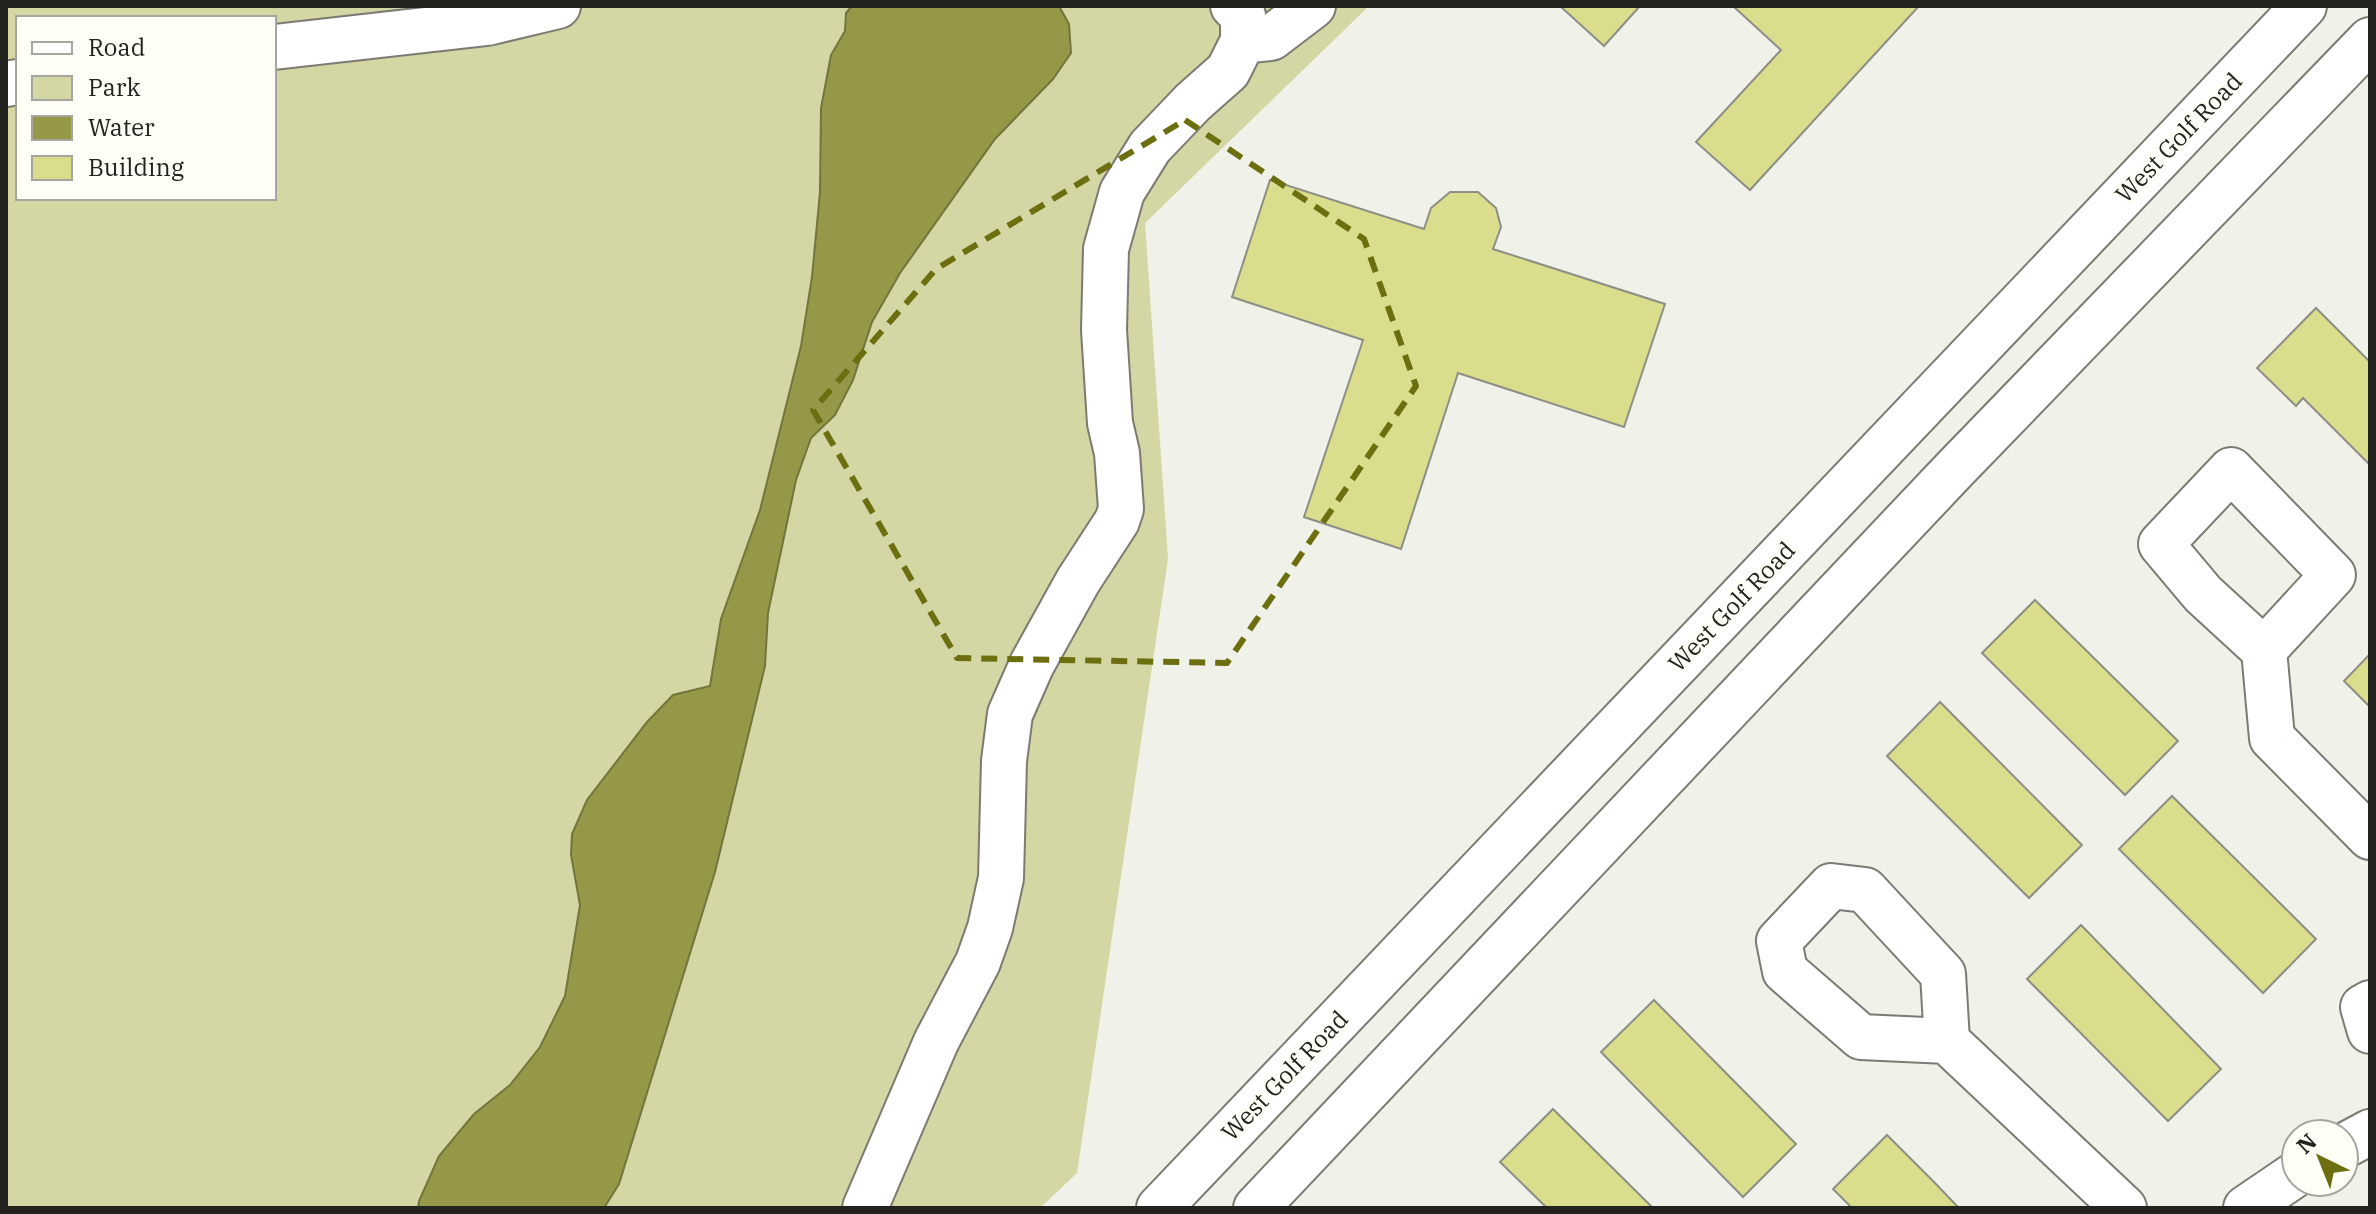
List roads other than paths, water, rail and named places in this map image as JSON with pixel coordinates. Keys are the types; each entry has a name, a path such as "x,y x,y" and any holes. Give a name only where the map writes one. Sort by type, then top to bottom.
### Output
{"main road":[{"path":"276,47 487,23 558,6"},
{"path":"865,1208 936,1042 978,962 990,928 1001,878 1004,761 1010,714 1032,664 1078,581 1117,521 1121,509 1117,453 1110,423 1104,330 1106,249 1122,192 1150,147 1228,71 1238,24 1271,38 1313,6"},
{"name":"West Golf Road","path":"1159,1208 2304,6"},
{"path":"1256,1208 1942,482 2370,40"},
{"path":"2264,650 2272,738 2370,837"},
{"path":"2370,1003 2363,1007 2370,1031"},
{"path":"1947,1041 2124,1208"},
{"path":"2246,1208 2280,1185"}],"water":[{"path":"852,6 1059,6 1069,24 1071,53 1053,79 995,139 900,273 872,322 853,380 835,415 811,438 796,480 768,613 765,666 715,872 619,1184 604,1208 418,1208 439,1156 474,1114 510,1085 540,1047 565,996 580,905 571,855 572,834 587,800 647,722 673,695 710,686 721,619 760,510 801,346 812,277 820,192 821,108 831,55 845,31 846,13"}]}
